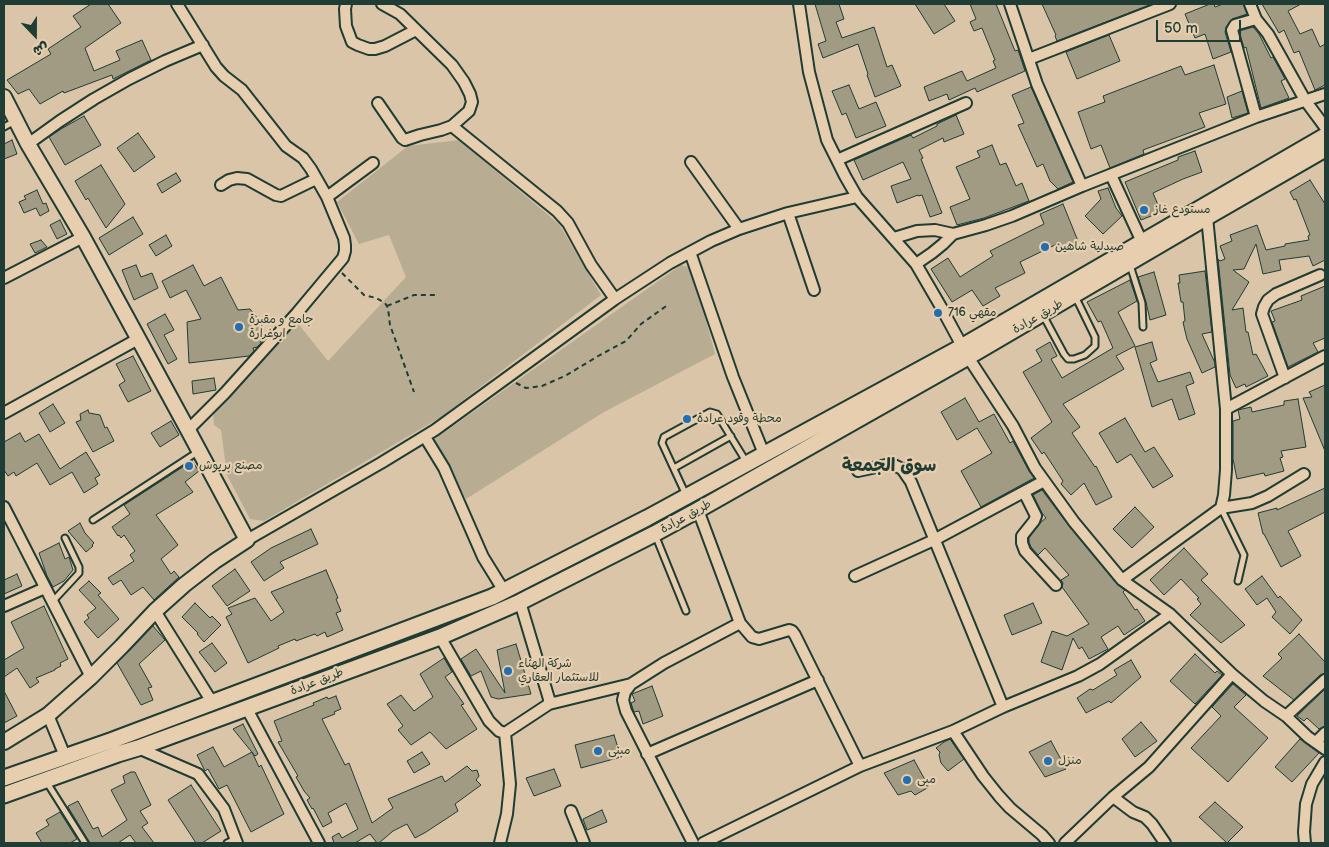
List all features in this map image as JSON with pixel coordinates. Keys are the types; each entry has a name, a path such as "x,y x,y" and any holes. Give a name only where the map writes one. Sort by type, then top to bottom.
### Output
{"main road":[{"name":"طريق عرادة","path":"4,795 246,709 440,637 520,602 698,510 965,352 1142,242 1325,136"},
{"name":"طريق عرادة","path":"4,778 113,740 492,597 647,518 764,454 1042,314 1325,149"},
{"path":"329,658 336,675"},
{"path":"113,740 118,754"}],"street":[{"path":"177,4 216,68 242,90 286,146 303,158 311,169 327,197 344,238 345,245 345,252 342,258 297,312 238,379 188,430"},
{"path":"346,4 346,26 352,42 358,45 375,49 416,30"},
{"path":"378,103 404,140 408,140 452,126 469,111 472,102 464,82 452,65 400,14 382,4"},
{"path":"799,4 809,72 827,140 836,160 857,196 916,264 942,306 965,352 1013,426 1044,481 1074,522 1122,580 1170,614 1232,674 1325,749"},
{"path":"1010,4 1037,84 1082,186"},
{"path":"1029,59 1170,4"},
{"path":"1250,4 1256,19 1268,34 1304,100 1325,127"},
{"path":"1256,19 1235,25 1232,30 1256,117"},
{"path":"28,144 94,99 166,61 203,45"},
{"path":"916,264 932,253 953,234 1012,216 1256,117 1325,94"},
{"path":"4,97 10,124 28,144 83,237 247,540"},
{"path":"836,160 966,103"},
{"path":"452,126 563,217 591,265 615,299"},
{"path":"691,162 739,229"},
{"path":"327,197 373,163"},
{"path":"1111,175 1142,242"},
{"path":"221,185 237,178 247,179 281,196 316,179"},
{"path":"4,742 48,714 90,677 155,611 215,561 247,540 424,437 615,299 670,263 739,229 788,213 857,196"},
{"path":"788,213 814,290"},
{"path":"1207,217 1226,409 1226,470 1221,508"},
{"path":"894,238 917,231 935,230 953,234"},
{"path":"4,278 83,237"},
{"path":"690,252 733,376 764,454"},
{"path":"1285,378 1262,314 1264,306 1276,294 1320,275"},
{"path":"4,413 138,339"},
{"path":"1226,409 1325,356"},
{"path":"424,437 444,468 483,557 504,591"},
{"path":"858,471 894,465 902,470 911,482 1002,707"},
{"path":"1122,580 1221,508 1252,503 1268,496 1304,474"},
{"path":"855,576 934,540 1044,481"},
{"path":"1024,492 1036,516 1022,536 1022,543 1025,551 1056,585"},
{"path":"4,507 90,677"},
{"path":"698,510 740,624 752,637 759,638 789,630 792,631 860,766"},
{"path":"4,606 45,588"},
{"path":"520,602 549,704"},
{"path":"155,611 212,702"},
{"path":"703,843 860,766 953,731 1002,707 1078,676 1100,664 1170,614"},
{"path":"505,733 549,704 631,684 664,663 740,624"},
{"path":"440,637 489,721 499,731 505,733"},
{"path":"1066,843 1149,767 1232,674"},
{"path":"647,754 818,680"},
{"path":"1286,716 1325,680"},
{"path":"631,684 625,692 623,700 626,711 693,843"},
{"path":"246,709 319,843"},
{"path":"48,714 65,756"},
{"path":"953,731 983,776 999,796 1050,843"},
{"path":"500,843 507,814 510,784 505,733"},
{"path":"1316,742 1325,733"},
{"path":"138,748 198,774 224,809 233,842"},
{"path":"1305,843 1306,804 1312,784 1325,762"},
{"path":"1113,798 1133,812 1145,817 1165,843"},
{"path":"571,811 584,843"}],"lane":[{"path":"1129,262 1142,303 1143,327"},
{"path":"1042,314 1068,358 1074,359 1085,355 1094,346 1095,337 1075,295"},
{"path":"687,496 662,443 664,437 710,412 717,414 748,463"},
{"path":"674,468 731,436"},
{"path":"93,520 199,451"},
{"path":"1221,508 1244,555 1238,581"},
{"path":"654,534 686,611"},
{"path":"52,602 79,573 79,567 65,538"},
{"path":"46,780 85,843"}],"path":[{"path":"336,266 364,295 381,300 387,306 390,325 414,392"},
{"path":"387,306 414,295 434,295"},
{"path":"507,378 526,388 542,386 565,376 600,354 626,341 641,324 669,304"}],"shaded area":[{"path":"459,140 559,224 601,295 441,417 264,521 250,519 227,475 221,430 214,425 213,412 296,321 328,361 406,277 389,235 359,244 337,202 408,146"},
{"path":"681,265 692,268 715,354 604,412 466,499 432,441"}],"building":[{"path":"91,4 108,4 121,23 85,48 94,71 120,60 116,51 142,40 151,60 113,79 112,75 64,93 63,91 40,104 29,89 18,94 7,80 51,54 48,49 81,27 73,16"},
{"path":"815,4 839,4 844,19 836,22 842,38 874,27 887,67 892,65 901,86 875,97 858,44 823,58 818,44 826,41"},
{"path":"915,4 944,4 955,21 934,34"},
{"path":"970,4 996,4 1015,51 1018,50 1025,71 977,92 975,88 949,100 947,94 929,101 924,87 962,71 967,81 996,68 993,61 995,60 982,28 974,31 970,22 976,19"},
{"path":"1042,4 1152,4 1057,41"},
{"path":"1214,4 1215,7 1223,4 1243,4 1247,14 1232,19 1226,27 1225,32 1231,52 1213,59 1205,34 1195,38 1185,14"},
{"path":"1262,4 1301,4 1288,11 1300,34 1312,29 1320,47 1325,44 1325,85 1315,90 1299,51 1294,53 1284,30 1279,33"},
{"path":"1253,27 1285,79 1281,81 1289,98 1261,108 1246,47 1244,48 1239,31"},
{"path":"1109,35 1120,61 1077,79 1066,52"},
{"path":"1214,65 1226,104 1199,113 1205,127 1143,150 1144,154 1110,168 1101,145 1091,149 1078,112 1105,102 1103,96 1181,66 1185,75"},
{"path":"849,85 859,109 876,102 886,126 856,138 846,113 842,115 832,91"},
{"path":"1031,87 1073,182 1058,189 1050,181 1043,164 1037,167 1018,125 1024,123 1012,95"},
{"path":"1242,91 1248,113 1232,118 1227,97"},
{"path":"956,115 964,134 944,142 943,138 919,150 942,213 930,217 922,195 897,203 891,186 911,179 903,162 863,180 854,160 911,135 913,138"},
{"path":"84,116 101,145 65,165 49,137"},
{"path":"138,133 155,157 134,172 117,148"},
{"path":"12,140 17,154 4,159 4,144"},
{"path":"992,145 1000,165 1006,163 1016,186 1022,183 1029,201 984,218 957,225 950,207 970,199 956,167 980,157 977,151"},
{"path":"1195,151 1202,172 1153,193 1161,212 1141,220 1125,182"},
{"path":"101,165 125,204 106,228 75,181"},
{"path":"176,173 181,181 162,193 157,184"},
{"path":"1310,180 1325,204 1325,260 1313,266 1309,256 1279,260 1281,270 1263,274 1256,244 1244,269 1233,270 1249,282 1232,310 1243,308 1246,332 1248,332 1253,355 1256,354 1268,376 1246,387 1245,384 1236,388 1230,375 1218,259 1220,261 1225,259 1220,246 1232,241 1230,235 1257,225 1266,250 1285,246 1285,244 1309,240 1308,236 1310,235 1296,199 1294,200 1290,192"},
{"path":"1108,188 1116,208 1122,216 1103,234 1085,216 1101,199 1098,191"},
{"path":"37,190 43,204 46,203 49,211 40,216 36,208 24,213 19,202 26,199 24,196"},
{"path":"1063,204 1078,241 1059,248 1057,244 1020,262 1025,273 995,288 1000,296 983,306 972,290 952,302 931,269 948,258 960,277 993,256 990,251 1044,224 1040,214"},
{"path":"133,217 143,234 109,255 99,238"},
{"path":"60,220 67,234 57,239 50,225"},
{"path":"166,235 172,246 156,256 149,245"},
{"path":"41,240 47,247 35,253 30,244"},
{"path":"136,265 141,277 152,273 158,288 134,300 122,270"},
{"path":"193,265 204,286 221,277 238,310 250,309 259,320 261,343 253,348 254,351 249,356 189,363 187,322 201,319 186,290 170,298 162,281"},
{"path":"1205,271 1212,332 1202,334 1215,367 1202,373 1187,339 1183,322 1185,321 1183,302 1181,302 1178,283 1180,283 1179,275"},
{"path":"1154,272 1166,315 1150,320 1138,277"},
{"path":"1130,280 1137,301 1118,312 1135,346 1116,356 1124,369 1063,404 1080,427 1072,433 1096,466 1112,497 1096,505 1084,483 1071,495 1061,484 1063,481 1044,452 1042,454 1031,438 1052,422 1023,372 1042,361 1036,350 1050,342 1057,356 1051,359 1062,378 1113,348 1101,321 1098,322 1087,302"},
{"path":"1325,286 1325,338 1313,343 1318,352 1288,367 1272,322 1275,321 1271,311 1302,300 1301,296"},
{"path":"165,314 174,330 164,335 177,359 168,364 147,324"},
{"path":"1152,342 1157,360 1150,363 1158,382 1190,372 1194,383 1186,386 1195,414 1179,420 1172,399 1152,407 1135,347"},
{"path":"133,356 151,391 128,402 119,385 125,381 116,364"},
{"path":"214,378 216,390 193,394 192,381"},
{"path":"1325,385 1325,451 1303,398 1312,397 1309,392"},
{"path":"965,398 979,422 994,414 1010,443 1013,441 1034,478 981,507 961,471 992,453 977,428 957,440 941,412"},
{"path":"1298,399 1306,447 1281,451 1283,457 1280,458 1284,471 1265,476 1264,473 1237,479 1233,459 1233,421 1240,419 1238,410 1251,407 1252,412 1284,405 1284,401"},
{"path":"53,404 65,423 50,432 39,413"},
{"path":"88,410 89,413 100,415 105,428 107,427 114,441 93,452 76,422 81,420 80,414"},
{"path":"1125,418 1145,452 1154,447 1173,476 1153,488 1131,454 1117,463 1099,433"},
{"path":"171,421 179,435 160,447 151,433"},
{"path":"20,433 25,442 39,434 60,469 86,452 100,475 95,478 98,484 84,493 72,472 50,485 37,463 16,476 14,472 8,476 4,470 4,442"},
{"path":"192,461 199,471 185,482 193,492 156,515 178,545 161,559 171,574 174,571 179,577 154,600 143,587 131,595 121,580 113,585 108,578 134,561 130,555 135,551 124,535 121,538 118,536 112,527 130,514 124,505"},
{"path":"1325,488 1325,512 1288,531 1301,556 1281,567 1263,534 1258,513 1277,508 1277,510"},
{"path":"1042,490 1117,584 1125,590 1123,592 1145,621 1124,635 1118,626 1101,637 1108,649 1089,659 1082,647 1079,649 1073,638 1062,670 1041,662 1052,631 1067,636 1089,624 1062,587 1063,583 1061,580 1069,575 1045,548 1038,555 1029,542 1029,538 1046,518 1033,495"},
{"path":"1135,507 1154,527 1132,548 1113,529"},
{"path":"80,523 85,533 94,543 86,552 68,531"},
{"path":"311,529 318,544 280,562 284,568 264,581 251,562 271,548"},
{"path":"59,543 65,559 69,557 73,570 64,581 53,587 39,553"},
{"path":"1184,548 1208,574 1201,580 1245,625 1221,643 1190,615 1201,604 1197,599 1199,598 1181,579 1164,595 1150,580"},
{"path":"235,569 250,591 227,606 212,586"},
{"path":"326,570 338,598 336,599 341,611 336,613 343,630 327,637 325,632 296,641 295,639 248,663 226,617 232,614 228,608 255,598 271,621 284,612 271,592"},
{"path":"17,574 22,586 4,594 4,580"},
{"path":"1262,576 1278,598 1280,596 1302,620 1290,634 1272,617 1276,612 1267,598 1257,605 1245,589"},
{"path":"89,581 101,593 98,595 119,619 98,638 84,622 89,618 87,615 96,608 79,590"},
{"path":"195,603 210,618 212,616 221,625 204,642 182,617"},
{"path":"1033,603 1042,623 1012,635 1004,615"},
{"path":"44,606 68,659 60,663 61,666 55,670 36,678 39,682 30,688 17,668 4,677 4,660 24,648 11,622"},
{"path":"153,626 165,640 139,664 152,687 148,688 153,700 141,705 117,663"},
{"path":"1299,634 1325,662 1325,673 1320,675 1294,700 1263,676 1282,658 1278,654"},
{"path":"212,643 227,663 215,672 199,652"},
{"name":"شركة الهناء للاستثمار العقاري","path":"516,644 531,694 498,699 491,697 481,671 471,676 461,659 476,649 505,693 497,650"},
{"path":"1195,654 1215,673 1217,671 1222,675 1195,704 1170,681"},
{"path":"444,658 452,672 445,677 464,704 461,705 477,729 446,749 430,732 411,745 398,730 403,726 387,704 401,695 414,711 433,697 420,674"},
{"path":"1131,660 1141,677 1111,703 1109,701 1086,713 1077,698 1117,675 1114,670"},
{"path":"1233,684 1246,695 1234,707 1268,738 1228,782 1191,748 1221,716 1212,707"},
{"name":"مبنى","path":"652,686 663,716 643,724 639,711 634,712 631,703 635,701 632,694"},
{"path":"1325,689 1325,726 1319,729 1307,718 1304,721 1297,716"},
{"path":"4,691 17,716 4,723"},
{"path":"336,696 341,709 334,712 335,714 322,719 345,765 349,763 372,823 393,808 388,799 442,776 445,782 467,766 472,771 477,770 479,776 476,780 481,785 455,804 458,811 415,838 407,824 393,831 379,843 370,834 355,843 334,843 332,837 339,833 342,838 358,829 346,803 328,813 332,822 323,827 307,800 310,798 296,777 298,776 278,742 282,741 274,721 314,705 313,703 327,697 328,699"},
{"path":"1141,722 1157,741 1135,757 1122,739"},
{"path":"243,724 258,754 255,756 233,729"},
{"name":"مبنى","path":"614,735 621,757 581,768 575,745"},
{"path":"950,739 964,759 948,771 941,763 940,752 936,748"},
{"path":"1300,739 1319,753 1292,782 1275,767"},
{"name":"منزل","path":"1051,741 1066,769 1045,777 1029,752"},
{"path":"213,747 224,767 252,752 259,767 261,765 284,814 251,832 227,785 219,789 208,769 205,771 197,755"},
{"path":"422,752 430,764 414,773 407,761"},
{"name":"مبى","path":"914,760 929,787 915,795 911,791 898,795 884,773"},
{"path":"554,769 561,786 534,796 526,778"},
{"path":"135,772 151,805 140,811 148,823 142,827 154,843 136,843 130,835 118,843 90,843 68,806 78,801 93,829 98,827 102,837 127,820 111,790 125,783 123,776"},
{"path":"191,785 221,831 202,843 196,843 168,800"},
{"path":"1215,802 1243,827 1227,843 1199,817"},
{"path":"602,810 607,822 587,830 583,819"},
{"path":"60,812 77,839 70,843 42,843 36,833 49,825 46,820"}],"place":[{"name":"مستودع غاز","path":"1144,210"},
{"name":"صيدلية شاهين","path":"1045,247"},
{"name":"مقهي 716","path":"938,313"},
{"name":"جامع و مقبرة ابوغرارة","path":"239,327"},
{"name":"محطة وقود عرادة","path":"687,419"},
{"name":"مصنع بريوش","path":"189,466"},
{"name":"شركة الهناء للاستثمار العقاري","path":"508,671"},
{"name":"مبنى","path":"598,751"},
{"name":"منزل","path":"1048,761"},
{"name":"مبى","path":"907,780"}],"district":[{"name":"سوق الجمعة","path":"889,466"}]}
